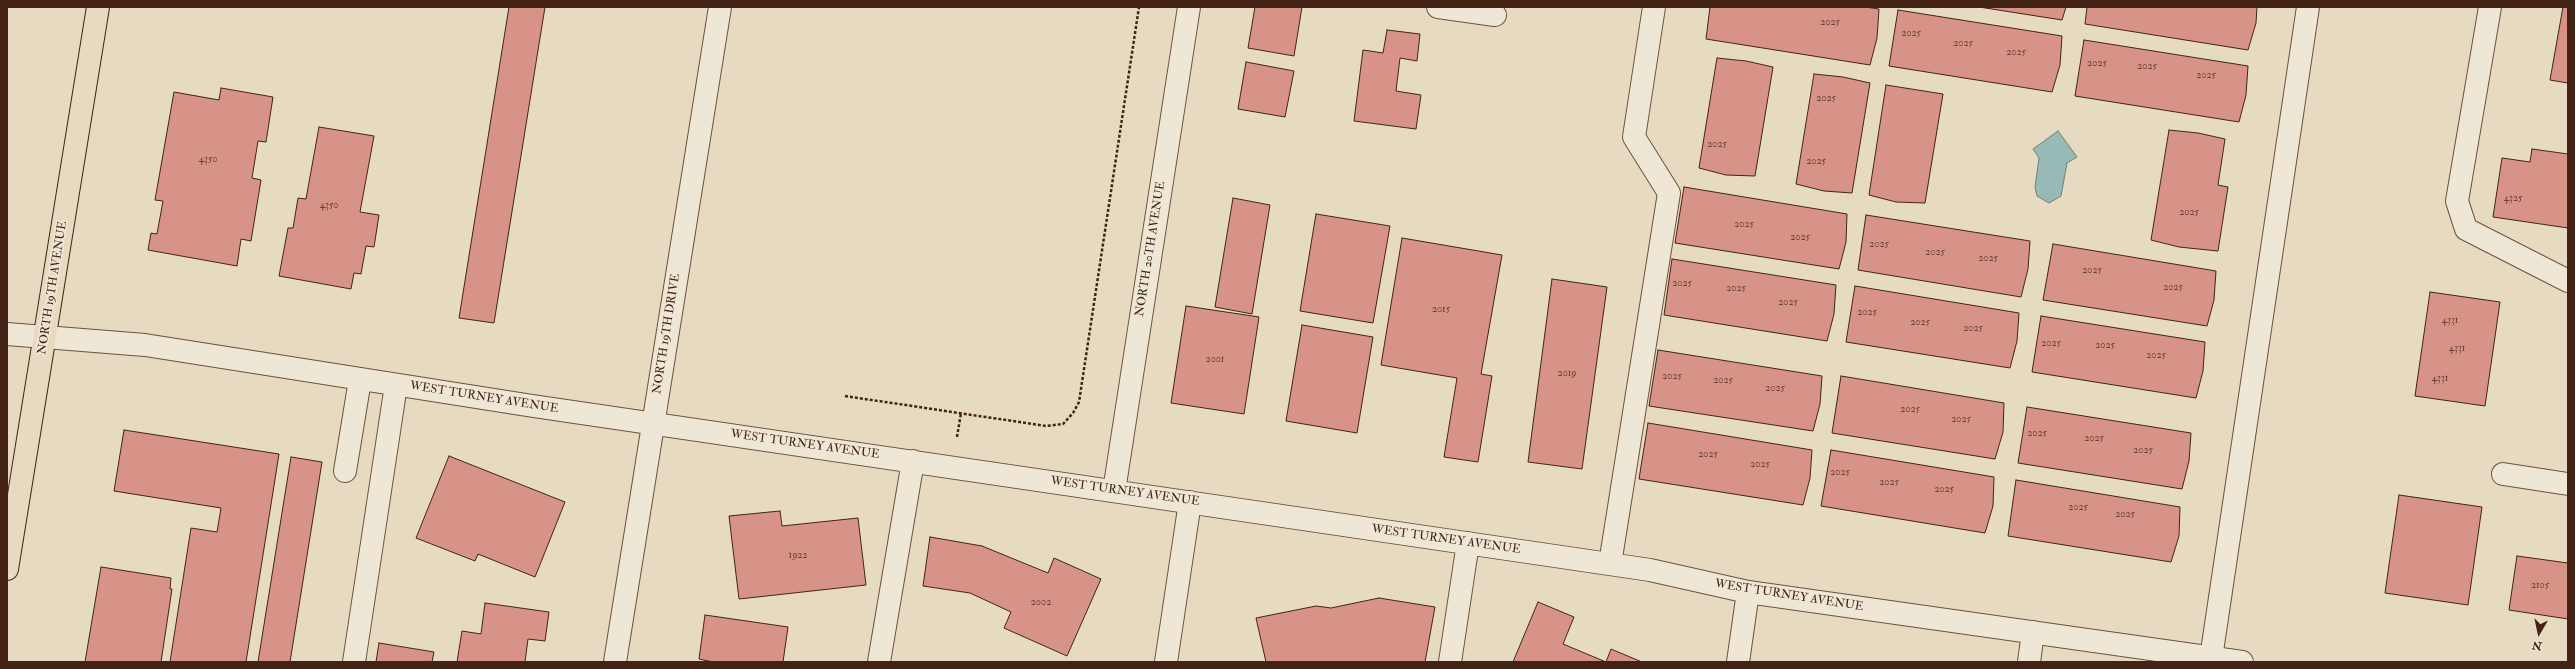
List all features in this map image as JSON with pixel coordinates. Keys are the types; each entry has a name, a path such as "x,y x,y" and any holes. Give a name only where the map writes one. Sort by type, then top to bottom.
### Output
{"main road":[{"name":"NORTH 19TH AVENUE","path":"7,569 98,7"}],"street":[{"name":"NORTH 19TH DRIVE","path":"615,662 652,423 720,7"},
{"name":"NORTH 20TH AVENUE","path":"1114,491 1189,7"},
{"path":"1438,7 1495,15"},
{"path":"1610,564 1668,193 1634,137 1654,7"},
{"path":"2211,658 2308,7"},
{"path":"2490,7 2457,201 2466,229 2568,281"},
{"name":"WEST TURNEY AVENUE","path":"7,334 145,345 360,380 1650,570 1748,592 2242,662"},
{"path":"345,470 360,380"},
{"path":"354,662 396,385"},
{"path":"879,662 913,461"},
{"path":"2503,474 2568,484"},
{"path":"1166,662 1190,502"},
{"path":"1450,662 1468,543"},
{"path":"1738,662 1748,592"},
{"path":"2029,662 2033,632"}],"path":[{"path":"845,396 1046,426 1063,424 1074,414 1080,394 1139,7"}],"water":[{"path":"2058,131 2077,157 2067,163 2061,196 2049,203 2037,196 2035,187 2039,158 2033,149"}],"building":[{"path":"509,7 545,7 494,323 459,318"},
{"path":"1255,7 1302,7 1294,56 1248,48"},
{"path":"1710,7 1865,7 1879,9 1877,38 1870,65 1706,39"},
{"path":"1979,7 2066,7 2062,20"},
{"path":"2087,7 2257,7 2256,23 2248,50 2085,24"},
{"path":"2563,7 2568,7 2568,83 2550,80"},
{"path":"1898,10 2062,36 2060,65 2052,92 1889,66"},
{"path":"1387,30 1420,34 1417,61 1400,58 1396,91 1421,95 1416,129 1354,121 1363,50 1383,53"},
{"path":"2084,40 2248,66 2246,95 2239,122 2075,96"},
{"path":"1717,58 1746,61 1773,67 1755,176 1726,175 1699,168"},
{"path":"1246,62 1294,71 1285,117 1238,109"},
{"path":"1814,74 1843,77 1870,83 1852,193 1824,191 1796,184"},
{"path":"1886,85 1943,94 1925,203 1896,202 1869,195"},
{"path":"221,88 273,97 266,142 258,141 252,178 261,180 251,241 241,239 237,266 148,250 151,233 157,234 163,201 155,200 174,92 219,100"},
{"path":"319,127 374,136 360,212 379,215 374,247 366,246 361,274 354,273 351,289 279,276 288,228 293,228 298,198 306,199"},
{"path":"2169,130 2198,133 2225,139 2218,185 2228,187 2218,251 2179,247 2151,240"},
{"path":"2532,149 2568,154 2568,228 2493,217 2502,158 2530,162"},
{"path":"1684,187 1847,214 1846,242 1839,269 1675,243"},
{"path":"1233,198 1270,205 1252,314 1215,307"},
{"path":"1316,214 1390,226 1373,323 1300,311"},
{"path":"1866,215 2030,241 2028,269 2021,297 1858,270"},
{"path":"1402,238 1502,255 1481,374 1492,376 1478,462 1444,457 1457,378 1381,365"},
{"path":"2053,244 2216,271 2214,300 2207,326 2043,300"},
{"path":"1672,259 1836,285 1834,314 1827,341 1664,315"},
{"path":"1552,279 1607,287 1582,469 1528,462"},
{"path":"1855,286 2019,313 2017,341 2010,368 1846,342"},
{"path":"2430,292 2500,302 2485,406 2415,396"},
{"path":"1186,306 1259,317 1244,414 1171,403"},
{"path":"2041,316 2205,342 2203,371 2196,398 2032,372"},
{"path":"1302,325 1373,337 1357,433 1286,421"},
{"path":"1658,350 1822,376 1820,404 1813,431 1649,406"},
{"path":"1841,376 2004,403 2003,432 1995,459 1832,433"},
{"path":"2027,407 2191,433 2189,461 2182,489 2018,463"},
{"path":"1648,423 1812,450 1810,478 1803,505 1639,479"},
{"path":"124,430 279,454 246,662 170,662 191,528 217,532 221,508 114,491"},
{"path":"1831,450 1994,477 1993,506 1985,533 1821,506"},
{"path":"449,456 565,502 535,577 478,554 475,561 416,538"},
{"path":"291,457 322,462 290,662 258,662"},
{"path":"2016,480 2180,507 2179,536 2171,562 2008,536"},
{"path":"2399,495 2482,507 2468,605 2385,593"},
{"path":"780,511 782,526 858,518 866,585 739,599 729,516"},
{"path":"930,537 982,546 1048,573 1054,558 1101,579 1067,656 1004,628 1011,612 970,593 923,586"},
{"path":"2517,556 2568,563 2568,619 2509,610"},
{"path":"101,567 171,578 170,589 172,589 161,662 85,662"},
{"path":"1379,598 1435,607 1425,662 1266,662 1256,618 1316,606 1331,608"},
{"path":"1538,602 1574,617 1563,644 1606,662 1513,662"},
{"path":"485,603 549,612 545,641 528,639 525,662 457,662 462,631 481,634"},
{"path":"705,615 788,627 783,662 713,662 699,659"},
{"path":"379,643 434,652 432,662 376,662"},
{"path":"1611,649 1642,662 1606,662"}]}
